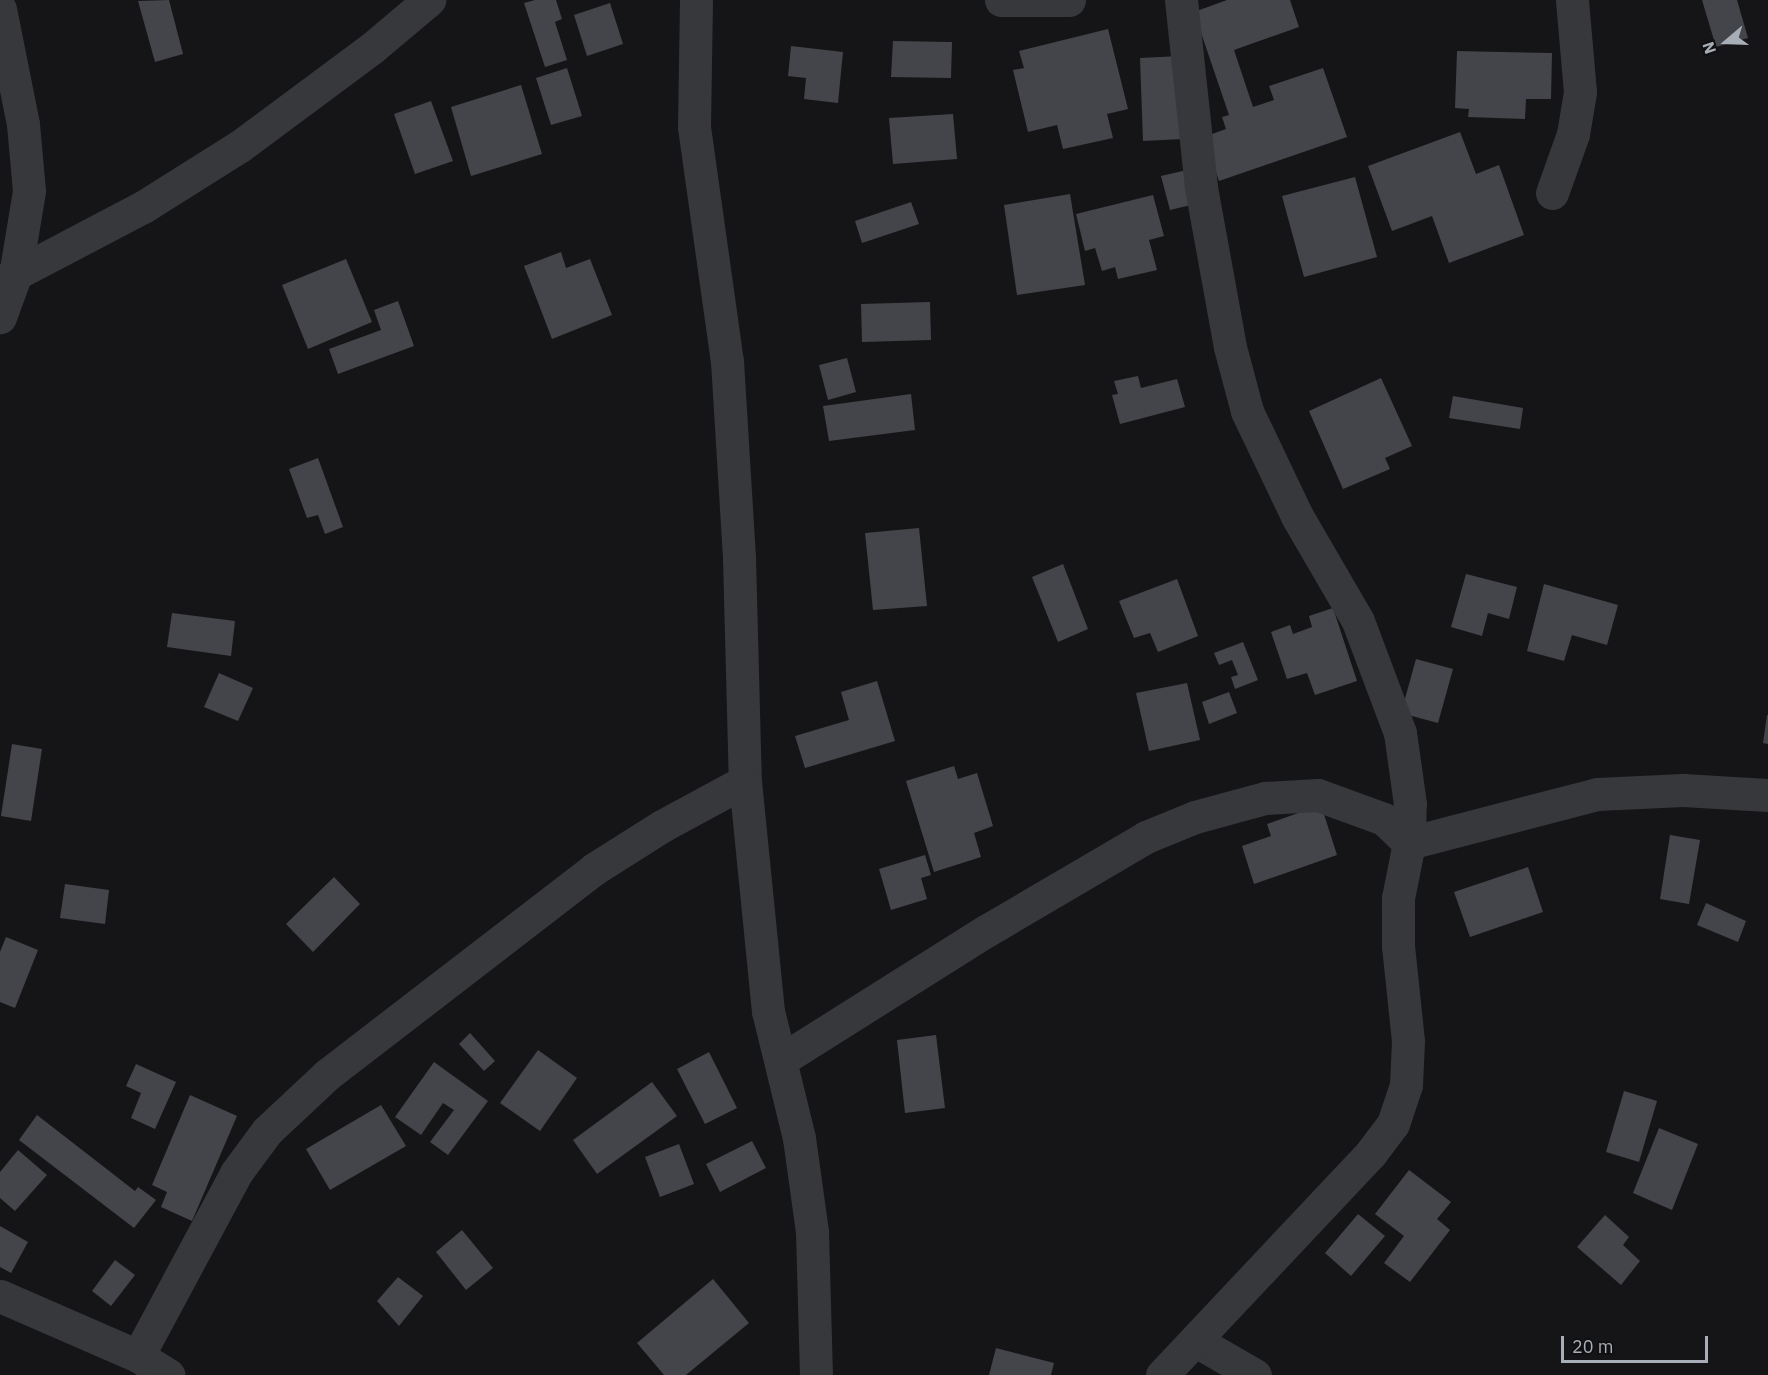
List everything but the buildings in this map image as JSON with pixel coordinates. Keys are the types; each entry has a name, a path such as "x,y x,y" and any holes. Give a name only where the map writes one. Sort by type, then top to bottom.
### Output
{"street":[{"path":"8,279 143,207 240,146 372,48 429,0"},
{"path":"696,0 694,127 727,361 739,558 745,781 768,1011 799,1138 812,1232 816,1375"},
{"path":"1001,0 1069,0"},
{"path":"1162,1375 1371,1154 1393,1124 1406,1085 1408,1041 1398,946 1398,898 1409,843 1408,771 1385,686 1358,621 1297,516 1246,411 1230,347 1201,187 1180,0"},
{"path":"1552,193 1573,134 1581,92 1572,0"},
{"path":"0,9 22,124 28,191 0,317"},
{"path":"138,1356 236,1173 267,1131 328,1074 585,876 662,826 745,781"},
{"path":"1409,843 1597,794 1683,790 1768,795"},
{"path":"781,1060 986,931 1146,837 1196,817 1265,798 1318,795 1384,819 1409,843"},
{"path":"0,1296 138,1356 168,1375"},
{"path":"1196,1341 1255,1375"}]}
